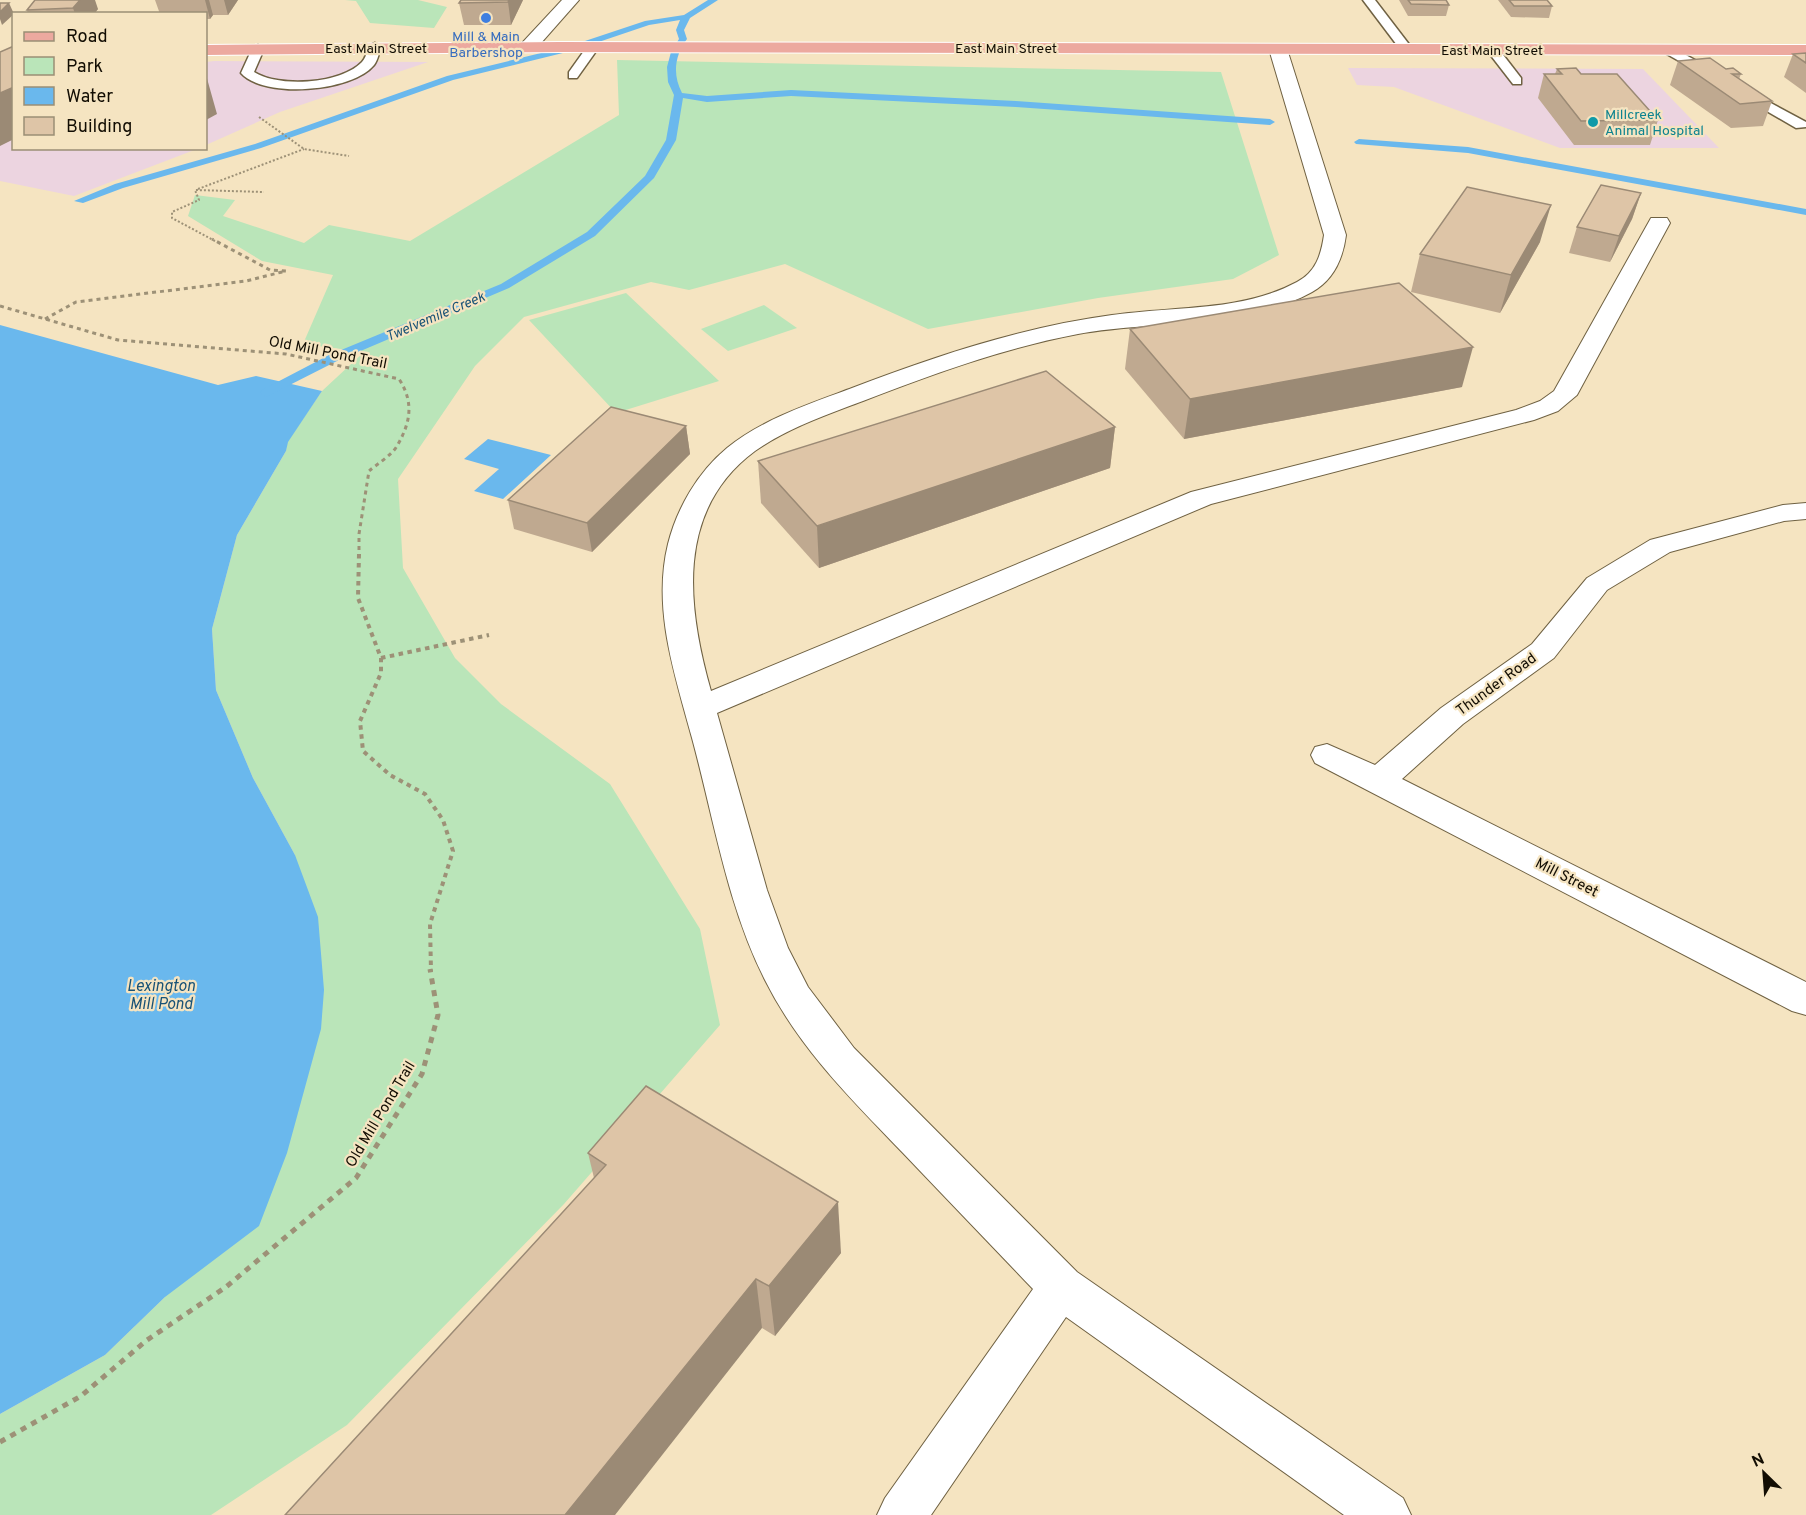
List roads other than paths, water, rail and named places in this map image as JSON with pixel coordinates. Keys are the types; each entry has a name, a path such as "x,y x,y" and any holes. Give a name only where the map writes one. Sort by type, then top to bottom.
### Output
{"main road":[{"name":"East Main Street","path":"207,50 375,47 687,47 1806,50"}],"street":[{"path":"528,47 571,0"},
{"path":"1278,49 1335,235 1333,256 1325,272 1305,287 1274,299 1237,308 1075,328 979,351 804,415 768,433 734,455 712,480 693,510 680,551 677,609 700,708 754,902 783,977 819,1035 875,1097 1061,1287 1386,1515"},
{"path":"700,708 1201,498 1525,415 1549,406 1564,395 1659,223"},
{"name":"Thunder Road","path":"1380,780 1452,716 1543,651 1597,584 1660,546 1783,513 1806,511"},
{"name":"Mill Street","path":"1327,755 1380,780 1806,1000"},
{"path":"902,1515 1061,1287"}],"lane":[{"path":"1369,0 1407,50"},
{"path":"258,49 247,73 261,82 288,85 346,78 369,63 375,47"},
{"path":"573,75 593,47"},
{"path":"1493,50 1516,81"},
{"path":"1669,50 1801,125"}],"water":[{"name":"Lexington Mill Pond","path":"0,325 218,385 256,376 322,391 288,442 286,451 237,535 212,629 216,690 253,778 295,855 318,917 324,990 321,1029 287,1153 259,1226 165,1297 105,1355 0,1414"},
{"path":"488,439 551,455 503,499 474,491 499,469 464,459"}],"waterway":[{"name":"Twelvemile Creek","path":"686,17 714,0"},
{"path":"79,201 119,186 258,146 450,78 572,48 648,23 686,17"},
{"name":"Twelvemile Creek","path":"679,95 673,82 672,67 675,52 683,39 680,30 686,17"},
{"path":"679,95 707,99 791,93 1016,104 1270,122"},
{"name":"Twelvemile Creek","path":"266,393 333,358 505,286 591,234 649,178 671,140 679,95"},
{"path":"1359,142 1468,150 1806,212"}],"place":[{"name":"Mill & Main Barbershop","path":"486,18"},
{"name":"Millcreek Animal Hospital","path":"1593,122"}]}
